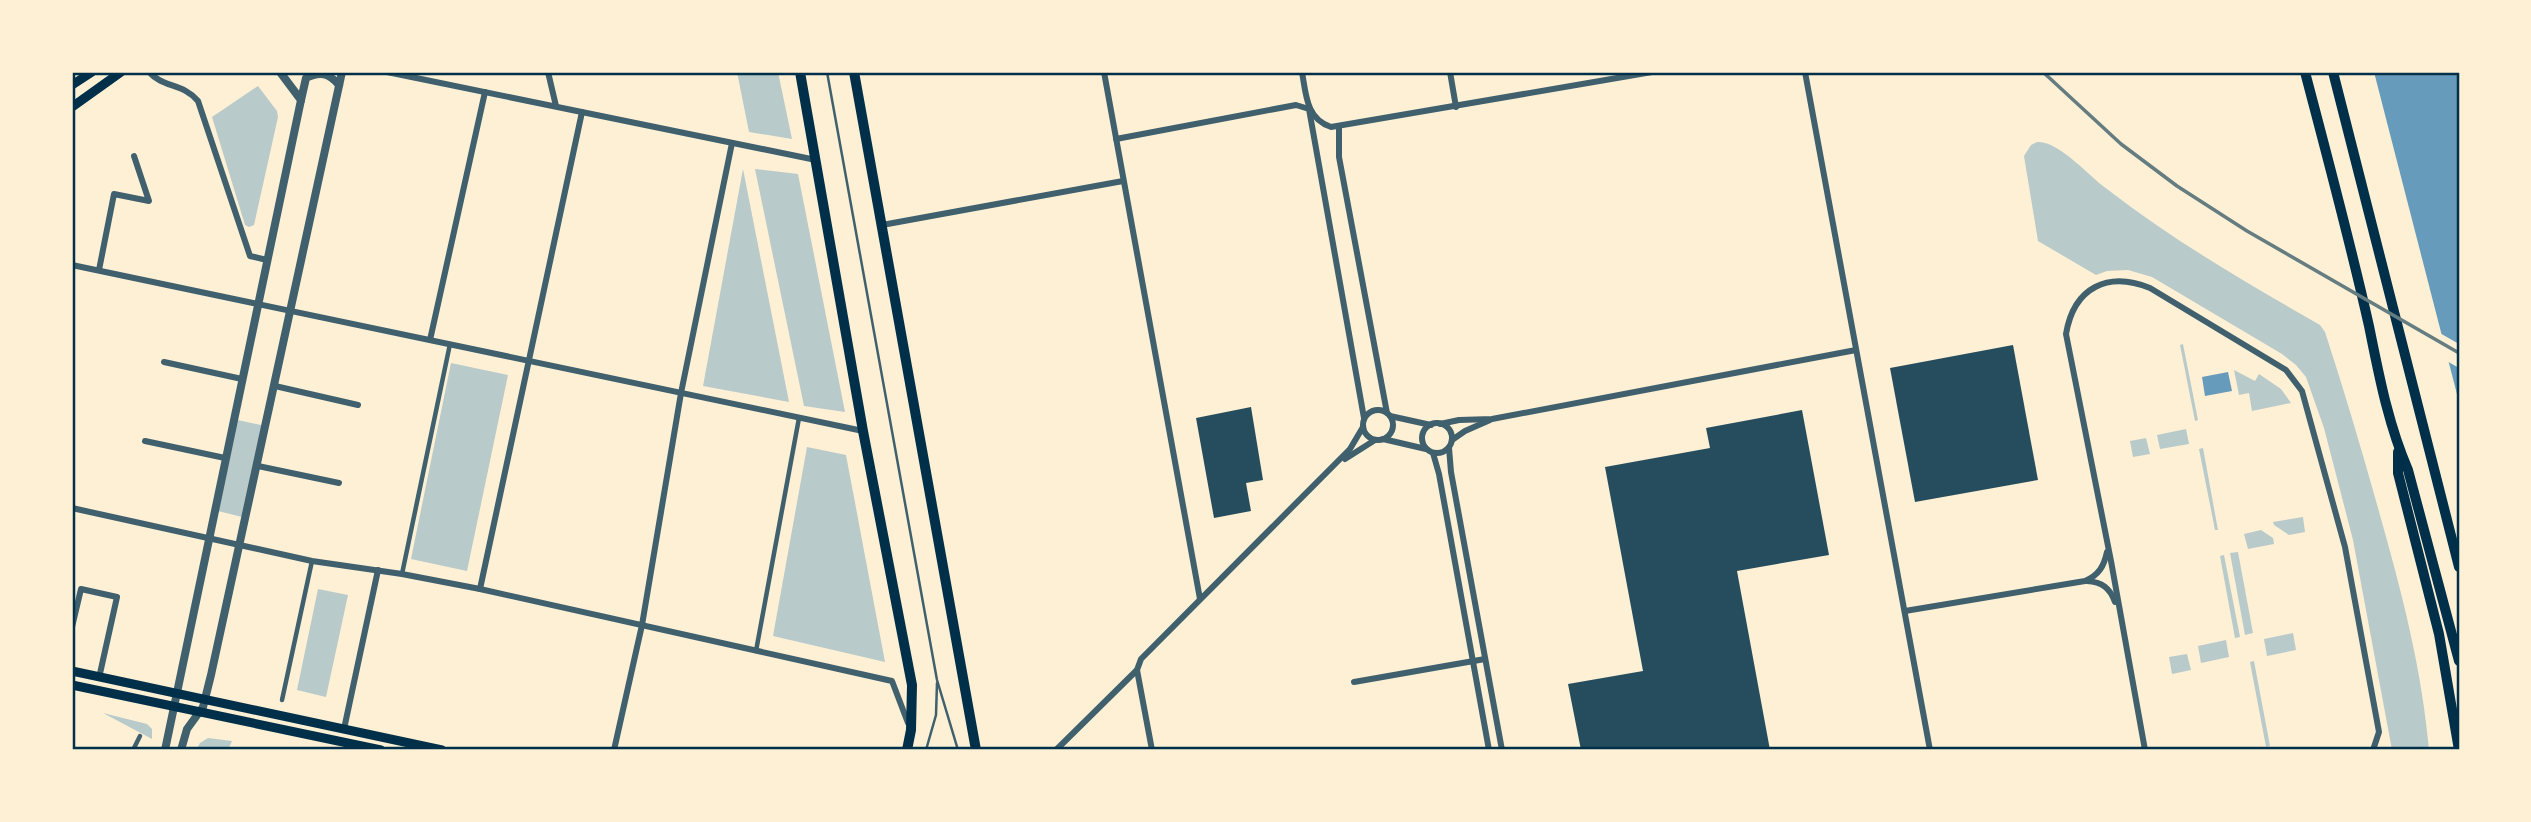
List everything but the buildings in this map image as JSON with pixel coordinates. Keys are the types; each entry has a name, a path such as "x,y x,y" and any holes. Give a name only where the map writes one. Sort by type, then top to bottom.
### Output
{"highway":[{"path":"2333,72 2459,567"}],"main road":[{"path":"72,85 92,72"},
{"path":"72,107 121,72"},
{"path":"800,72 863,431 912,685 911,730 907,750"},
{"path":"854,72 976,750"},
{"path":"2305,72 2398,448 2408,470 2459,661"},
{"path":"2398,448 2398,473 2439,635 2459,750"},
{"path":"72,671 442,750"},
{"path":"72,685 382,750"}],"street":[{"path":"149,72 158,80 190,91 198,101 250,256 267,260"},
{"path":"280,72 301,100"},
{"path":"181,750 187,729 205,700 241,545 342,72"},
{"path":"387,72 816,160"},
{"path":"548,72 556,106"},
{"path":"1104,72 1200,599"},
{"path":"1055,750 1137,670 1141,659 1334,466 1350,449 1363,427 1364,418 1302,72"},
{"path":"1450,72 1456,107"},
{"path":"1116,139 1296,105 1309,109 1322,124 1339,126 1652,72"},
{"path":"1805,72 1930,750"},
{"path":"164,750 306,78 316,73 333,77 339,85"},
{"path":"430,340 485,92"},
{"path":"480,589 582,112"},
{"path":"1339,126 1339,157 1392,429 1384,439"},
{"path":"614,750 642,625 681,393 732,143"},
{"path":"99,270 114,194 149,201 134,156"},
{"path":"882,225 1124,181"},
{"path":"72,265 863,431"},
{"path":"2145,750 2066,334 2072,312 2082,295 2101,283 2132,280 2150,288 2286,370 2302,391 2345,547 2379,732 2376,746 2372,750"},
{"path":"402,574 450,344"},
{"path":"1364,418 1375,410 1431,425 1459,420 1492,419 1856,350"},
{"path":"164,362 242,379"},
{"path":"275,386 358,405"},
{"path":"756,651 799,418"},
{"path":"1452,440 1492,419"},
{"path":"1440,424 1450,430 1452,440 1449,448 1451,472 1502,750"},
{"path":"1431,425 1422,436 1439,474 1489,750"},
{"path":"1363,427 1367,435 1374,440"},
{"path":"1334,466 1374,440 1384,439 1442,453 1449,448"},
{"path":"145,441 225,458"},
{"path":"258,466 339,483"},
{"path":"72,508 313,561 480,589 892,681 911,730"},
{"path":"1905,611 2092,578 2103,568 2108,548"},
{"path":"282,700 313,561"},
{"path":"344,729 378,570"},
{"path":"2085,580 2101,583 2108,588 2113,594 2119,613"},
{"path":"72,627 81,589 117,597 99,677"},
{"path":"1354,682 1485,659"},
{"path":"1137,670 1152,750"},
{"path":"133,750 141,736"}],"lane":[{"path":"827,72 937,680 958,750"},
{"path":"926,750 936,715 937,680"}],"shaded area":[{"path":"737,72 778,72 792,139 749,132"},
{"path":"258,86 277,111 278,117 254,225 249,227 245,225 212,117"},
{"path":"2037,142 2064,153 2158,226 2320,325 2325,332 2348,404 2405,609 2422,693 2429,750 2392,750 2353,540 2324,428 2306,377 2282,354 2152,277 2128,270 2107,271 2096,275 2038,241 2024,156 2031,145"},
{"path":"743,169 789,402 703,386"},
{"path":"755,169 798,174 845,412 804,406"},
{"path":"2183,344 2198,420 2195,421 2180,345"},
{"path":"451,363 508,375 467,571 411,559"},
{"path":"2234,370 2255,381 2259,374 2281,389 2291,403 2252,411 2249,393 2239,395"},
{"path":"233,419 266,426 246,518 214,510"},
{"path":"2186,429 2189,444 2160,449 2157,435"},
{"path":"2146,438 2150,454 2133,457 2130,441"},
{"path":"807,447 846,455 885,662 773,636"},
{"path":"2203,448 2218,530 2215,530 2199,449"},
{"path":"2303,517 2305,532 2289,535 2273,522"},
{"path":"2261,530 2273,538 2274,544 2248,549 2244,534"},
{"path":"2238,552 2253,633 2245,635 2230,553"},
{"path":"2224,555 2240,637 2235,638 2220,556"},
{"path":"318,589 348,595 326,697 297,690"},
{"path":"2293,633 2296,650 2267,656 2264,639"},
{"path":"2226,640 2229,657 2201,663 2198,646"},
{"path":"2187,654 2191,670 2172,674 2169,657"},
{"path":"2254,661 2270,746 2266,747 2250,662"},
{"path":"103,713 147,724 152,729 152,739"},
{"path":"208,738 232,741 228,750 196,750 200,743"}],"water":[{"path":"2374,72 2459,72 2459,402"},
{"path":"2228,372 2232,391 2205,396 2202,377"}],"pier":[{"path":"2438,332 2459,344 2459,368 2445,360"}],"railway":[{"path":"2043,72 2121,144 2177,186 2247,231 2459,353"}]}
